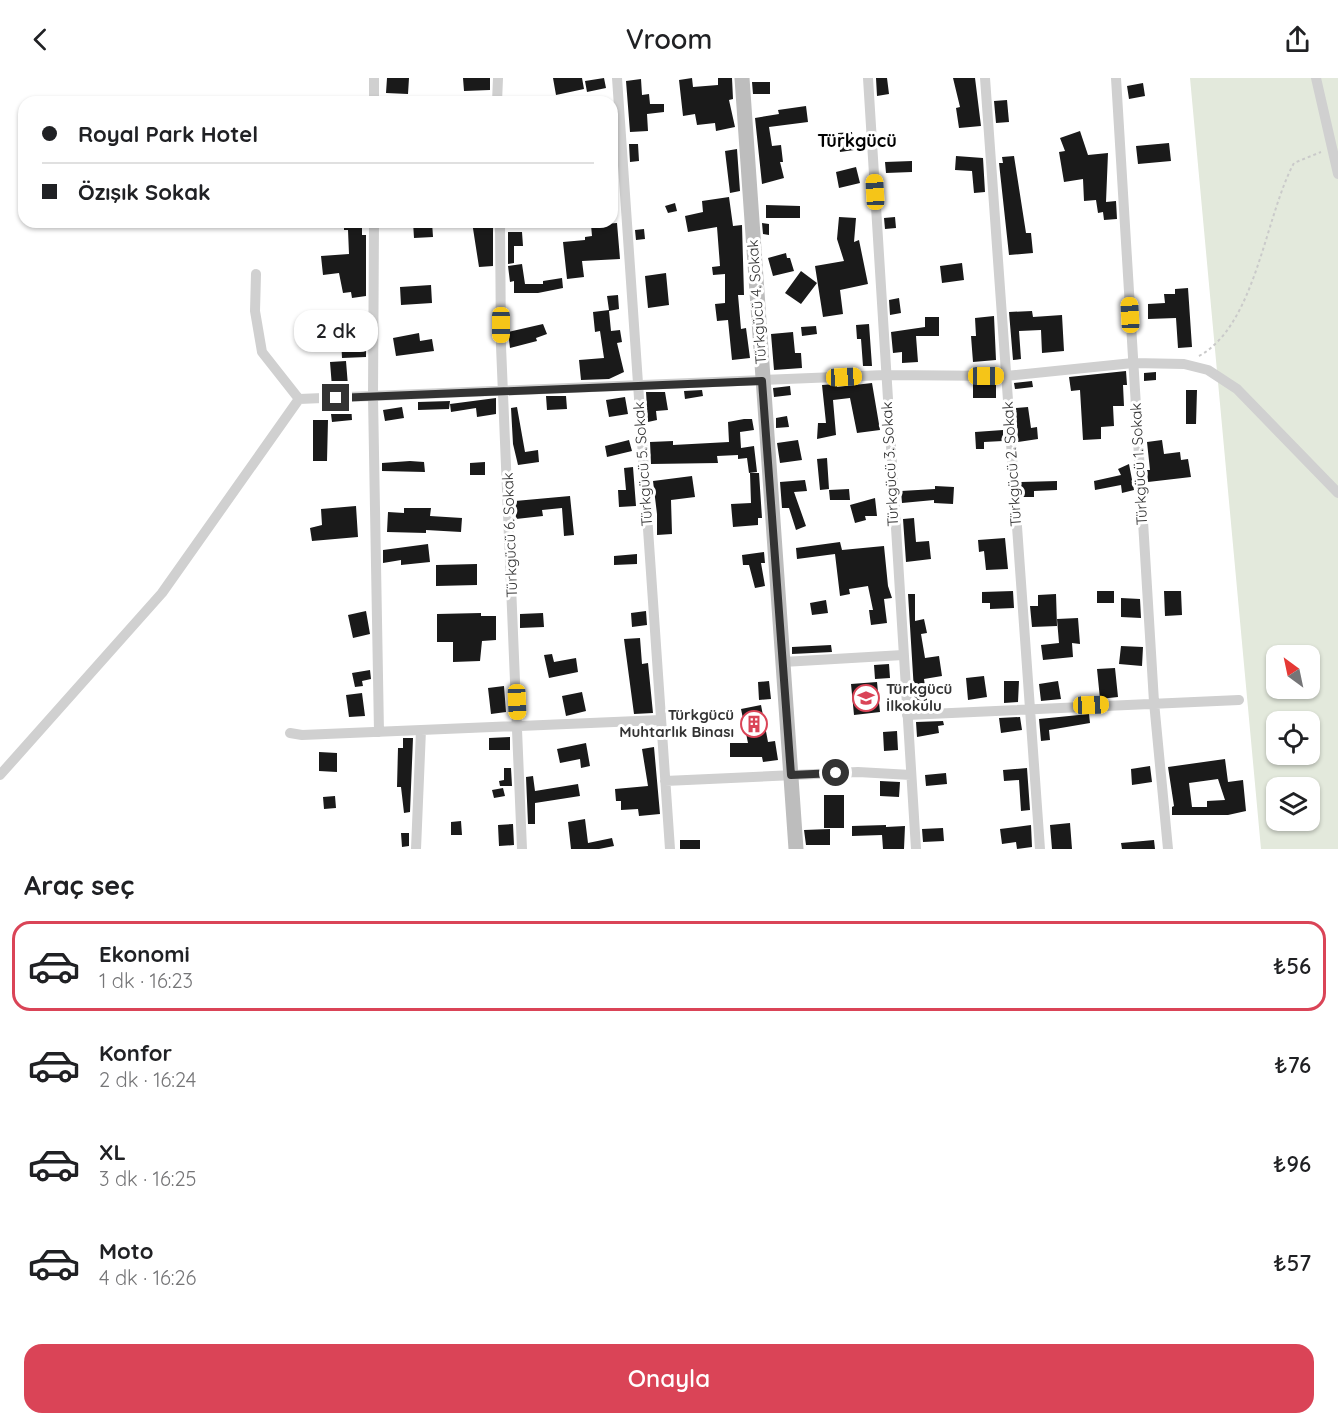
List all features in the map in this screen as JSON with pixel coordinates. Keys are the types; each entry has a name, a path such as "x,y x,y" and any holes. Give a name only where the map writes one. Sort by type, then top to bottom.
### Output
{"main road":[{"name":"Türkgücü 4. Sokak","path":"742,78 796,849"}],"street":[{"path":"374,78 374,96"},
{"path":"497,96 498,78"},
{"name":"Türkgücü 5. Sokak","path":"617,78 670,849"},
{"name":"Türkgücü 3. Sokak","path":"868,78 916,849"},
{"name":"Türkgücü 2. Sokak","path":"985,78 1028,708 1040,849"},
{"name":"Türkgücü 1. Sokak","path":"1116,78 1154,702 1168,849"},
{"path":"1316,78 1338,174"},
{"path":"374,228 373,397 378,732"},
{"name":"Türkgücü 6. Sokak","path":"500,228 504,391 522,849"},
{"path":"256,274 255,311 262,352 299,399"},
{"path":"299,399 885,375 1006,376 1133,363 1184,364 1208,370 1237,389 1338,494"},
{"path":"0,775 162,593 299,399"},
{"path":"783,662 903,656"},
{"path":"907,716 1028,708 1239,700"},
{"path":"290,733 378,732 661,720"},
{"path":"416,849 421,730"},
{"path":"665,781 858,772 910,775"}],"path":[{"path":"1184,364 1213,349 1239,308 1294,163 1306,156 1333,149"}],"shaded area":[{"path":"1190,78 1338,78 1338,849 1261,849"}],"building":[{"path":"387,78 409,78 408,94 386,93"},
{"path":"463,78 490,78 490,90 464,91"},
{"path":"553,78 582,78 584,89 556,95"},
{"path":"604,78 606,88 587,92 585,81"},
{"path":"692,78 693,87 718,85 718,78 732,78 733,99 729,100 735,127 716,131 715,123 697,125 695,114 683,116 679,80"},
{"path":"876,78 887,78 889,94 877,96"},
{"path":"953,78 975,78 981,126 959,128 956,108 960,107"},
{"path":"641,79 642,95 649,94 650,104 664,104 664,112 647,114 648,131 630,132 626,81"},
{"path":"752,82 770,82 770,94 753,94"},
{"path":"1143,83 1145,96 1129,99 1127,86"},
{"path":"1007,100 1009,122 996,123 994,101"},
{"path":"806,106 808,122 769,127 772,146 781,145 783,162 780,162 784,178 762,184 755,118 779,114 778,110"},
{"path":"1080,131 1088,155 1108,153 1106,202 1116,201 1117,219 1104,220 1103,212 1098,213 1096,200 1084,201 1083,179 1064,182 1059,152 1065,151 1060,138"},
{"path":"852,132 854,150 840,152 838,133"},
{"path":"1169,143 1171,161 1138,164 1136,146"},
{"path":"629,144 638,144 639,161 630,162"},
{"path":"737,149 740,191 730,193 725,151"},
{"path":"956,156 983,158 985,192 974,193 972,171 955,170"},
{"path":"1014,156 1026,233 1031,233 1033,253 1009,255 999,163 1003,163 1002,157"},
{"path":"912,161 912,172 886,173 885,162"},
{"path":"856,167 860,183 839,188 836,172"},
{"path":"729,197 733,226 742,225 744,295 738,295 741,329 746,328 750,358 732,360 728,320 717,321 715,304 725,303 725,274 713,275 712,267 720,266 717,227 688,232 685,216 703,212 702,201"},
{"path":"675,203 677,211 668,213 665,206"},
{"path":"766,205 800,206 800,218 766,218"},
{"path":"839,217 856,218 854,242 859,240 868,284 840,290 843,314 823,317 815,266 844,261 837,239"},
{"path":"895,217 896,228 885,229 884,218"},
{"path":"762,223 769,224 769,235 763,234"},
{"path":"344,228 362,228 362,235 366,235 366,296 352,298 351,292 343,293 339,273 323,275 321,256 349,254 348,230"},
{"path":"413,228 432,228 433,237 414,238"},
{"path":"473,228 493,228 493,266 479,267"},
{"path":"591,228 617,228 620,259 582,261 584,277 567,279 563,242 585,240 585,237 592,236"},
{"path":"644,229 645,239 636,240 635,230"},
{"path":"508,232 522,232 523,246 514,246 514,263 508,264"},
{"path":"786,253 794,271 773,276 768,258"},
{"path":"962,263 964,280 942,283 940,266"},
{"path":"522,264 525,284 543,284 543,281 562,278 563,288 538,293 514,293 514,281 510,282 508,266"},
{"path":"801,271 817,283 801,304 785,293"},
{"path":"666,273 669,305 648,308 645,276"},
{"path":"431,285 432,303 401,305 400,287"},
{"path":"1188,288 1192,347 1178,348 1176,318 1148,319 1148,304 1165,303 1164,294 1175,294 1175,289"},
{"path":"618,295 619,309 609,311 611,331 620,330 622,342 617,343 624,372 609,379 581,380 579,360 604,358 600,331 595,332 593,312 609,310 607,296"},
{"path":"899,298 901,313 890,315 889,300"},
{"path":"343,310 345,335 366,334 366,357 342,358 341,338 328,338 326,311"},
{"path":"1032,311 1033,317 1062,315 1064,351 1042,353 1041,330 1019,331 1021,359 1013,360 1009,312"},
{"path":"994,316 996,360 973,362 971,336 976,336 975,318"},
{"path":"925,317 939,317 939,336 916,336 918,362 902,363 902,352 893,353 891,332 925,327"},
{"path":"543,324 547,334 536,338 537,341 510,348 508,332"},
{"path":"869,324 872,366 863,366 861,339 857,339 856,325"},
{"path":"816,326 817,334 802,336 801,327"},
{"path":"793,332 795,353 801,353 802,368 774,370 771,334"},
{"path":"419,333 420,341 432,339 434,351 396,356 393,338"},
{"path":"346,361 348,386 332,387 330,362"},
{"path":"1126,371 1127,385 1123,385 1124,406 1113,406 1114,426 1101,427 1101,439 1083,440 1080,390 1071,391 1069,377"},
{"path":"1156,372 1156,380 1144,381 1144,373"},
{"path":"1032,381 1033,387 1015,389 1014,383"},
{"path":"872,383 880,430 857,433 850,398 833,400 836,435 817,439 818,423 826,423 822,385 837,384 837,387"},
{"path":"973,383 996,383 996,398 973,398"},
{"path":"790,386 791,395 774,397 773,388"},
{"path":"702,390 703,396 685,399 684,391"},
{"path":"1186,390 1197,390 1196,424 1186,424"},
{"path":"646,392 665,392 668,410 656,411 657,420 648,422"},
{"path":"546,396 566,396 567,409 547,410"},
{"path":"625,397 628,414 609,417 606,400"},
{"path":"496,398 496,414 477,417 476,408 451,412 450,404"},
{"path":"450,401 449,409 418,410 418,402"},
{"path":"351,404 352,420 332,422 330,406"},
{"path":"402,407 404,418 385,421 383,410"},
{"path":"517,407 525,452 538,450 539,462 518,465 513,444 511,408"},
{"path":"1028,407 1031,428 1037,427 1038,439 1018,442 1016,408"},
{"path":"787,416 789,427 776,428 776,418"},
{"path":"752,419 754,430 740,432 741,448 754,446 757,472 749,473 747,458 738,459 738,455 717,456 718,463 651,464 650,442 673,441 673,445 729,442 728,422"},
{"path":"313,420 328,420 327,461 313,461"},
{"path":"1003,430 1003,441 984,442 984,449 976,449 975,432"},
{"path":"629,440 632,451 607,457 605,446"},
{"path":"798,440 802,460 780,463 777,443"},
{"path":"1162,440 1164,454 1180,452 1181,460 1188,459 1191,477 1148,482 1147,470 1150,470 1147,442"},
{"path":"827,458 829,489 820,490 817,459"},
{"path":"424,462 425,472 382,471 382,463"},
{"path":"485,462 485,475 470,475 470,463"},
{"path":"1129,464 1134,490 1122,493 1121,485 1095,490 1094,481 1121,475 1118,469"},
{"path":"633,467 636,506 619,507 618,490 626,490 624,468"},
{"path":"750,473 759,473 762,518 758,518 758,525 733,527 731,504 751,503"},
{"path":"692,476 695,497 671,500 672,534 657,535 653,481"},
{"path":"805,480 807,491 794,492 806,526 796,530 789,508 782,508 780,482"},
{"path":"1057,481 1057,490 1034,491 1034,497 1022,497 1021,482"},
{"path":"935,486 954,487 953,504 934,503 934,500 902,503 901,491 935,489"},
{"path":"849,489 850,500 830,500 829,490"},
{"path":"570,496 574,535 564,536 562,508 542,510 543,516 516,519 515,501"},
{"path":"875,498 877,516 865,516 866,520 855,523 850,505"},
{"path":"356,506 358,537 312,541 310,528 322,525 321,509"},
{"path":"404,508 431,508 430,516 462,518 461,532 426,530 426,533 387,532 388,512 404,513"},
{"path":"914,518 916,542 929,541 931,559 906,562 903,519"},
{"path":"1005,538 1008,569 986,570 984,551 979,552 978,540"},
{"path":"840,542 842,550 884,546 888,586 892,598 884,599 887,623 871,625 869,610 873,610 868,586 849,589 850,594 840,596 835,554 797,559 796,548"},
{"path":"428,544 430,562 401,565 401,560 383,563 383,550"},
{"path":"764,552 765,563 761,563 765,586 755,588 749,565 743,565 742,555"},
{"path":"637,554 637,564 614,565 614,556"},
{"path":"477,564 477,585 436,586 436,565"},
{"path":"1013,591 1014,608 990,609 990,603 982,603 982,592"},
{"path":"1097,591 1114,591 1114,603 1097,603"},
{"path":"1164,591 1181,591 1182,615 1165,616"},
{"path":"908,594 915,594 915,621 924,619 927,633 921,634 925,658 939,656 942,676 924,679 928,707 915,707"},
{"path":"1056,594 1057,626 1032,627 1030,606 1038,606 1038,595"},
{"path":"1121,598 1140,599 1141,618 1121,617"},
{"path":"826,600 828,613 812,615 810,603"},
{"path":"366,611 370,634 353,638 348,615"},
{"path":"646,611 647,625 632,627 631,613"},
{"path":"481,613 481,616 496,616 496,640 482,641 480,661 453,662 453,642 437,642 437,614"},
{"path":"543,613 544,627 520,628 520,614"},
{"path":"1078,618 1080,644 1072,643 1073,657 1043,660 1041,645 1059,643 1057,619"},
{"path":"640,638 642,664 648,663 653,713 634,714 624,639"},
{"path":"831,645 832,652 792,654 792,647"},
{"path":"1121,646 1143,647 1142,666 1119,664"},
{"path":"552,654 554,662 576,658 578,672 549,678 544,655"},
{"path":"889,664 890,678 875,679 874,665"},
{"path":"1115,668 1118,697 1100,699 1097,669"},
{"path":"370,670 371,679 362,681 363,686 355,687 352,673"},
{"path":"984,676 987,697 968,700 966,678"},
{"path":"769,681 771,699 759,700 758,682"},
{"path":"1004,681 1019,681 1018,702 1004,703"},
{"path":"1058,681 1061,699 1041,701 1039,684"},
{"name":"Türkgücü İlkokulu","path":"877,682 880,712 854,715 851,684"},
{"path":"504,686 506,712 491,714 488,688"},
{"path":"582,692 586,711 566,716 562,696"},
{"path":"362,693 365,716 349,717 346,695"},
{"path":"761,705 768,742 775,741 778,760 763,762 762,757 730,757 730,743 748,743 741,709"},
{"path":"1089,714 1090,723 1049,730 1050,740 1041,741 1039,719"},
{"path":"1020,717 1022,730 1001,733 999,718"},
{"path":"943,721 944,725 938,726 939,733 917,737 916,722"},
{"path":"897,731 898,750 884,751 883,732"},
{"path":"510,737 510,750 489,750 489,738"},
{"path":"403,738 413,738 410,812 404,813 401,787 397,787 398,748 403,748"},
{"path":"586,743 590,766 581,768 580,759 560,763 557,749"},
{"path":"654,747 660,814 639,816 638,809 621,810 621,801 616,801 615,789 648,786 642,749"},
{"path":"319,752 337,753 337,772 319,771"},
{"path":"1225,759 1228,782 1243,780 1246,811 1228,815 1172,815 1174,806 1168,767","holes":["1218,779 1225,800 1207,801 1207,807 1192,807 1189,783"]},
{"path":"1150,766 1152,782 1132,785 1131,769"},
{"path":"504,768 511,768 512,786 500,786 499,781 504,780"},
{"path":"1027,768 1030,810 1021,811 1019,780 1004,781 1003,770"},
{"path":"946,773 947,784 926,786 925,775"},
{"path":"533,776 535,791 578,784 580,796 535,803 535,824 528,824 526,777"},
{"path":"880,781 900,782 899,797 880,796"},
{"path":"503,788 505,796 494,798 492,790"},
{"path":"824,795 844,795 844,828 824,828"},
{"path":"335,796 336,808 324,809 323,797"},
{"path":"585,819 588,843 612,838 614,846 599,849 571,849 568,822"},
{"path":"461,821 462,835 451,835 451,822"},
{"path":"1070,823 1072,849 1052,849 1050,825"},
{"path":"513,824 514,845 499,846 498,825"},
{"path":"886,825 886,827 905,826 904,849 883,849 882,835 852,836 852,826"},
{"path":"1031,825 1032,847 1017,849 1016,842 1002,844 1000,829"},
{"path":"943,828 944,841 923,842 922,829"},
{"path":"830,829 830,845 806,845 804,830"},
{"path":"401,833 409,833 409,846 402,847"},
{"path":"680,840 700,840 700,849 680,849"},
{"path":"1154,840 1155,849 1122,849 1121,843"}],"place":[{"name":"Türkgücü İlkokulu","path":"866,698"},
{"name":"Türkgücü Muhtarlık Binası","path":"754,724"}],"district":[{"name":"Türkgücü","path":"857,141"}],"route":[{"path":"336,398 762,381 791,775 836,773"}]}
